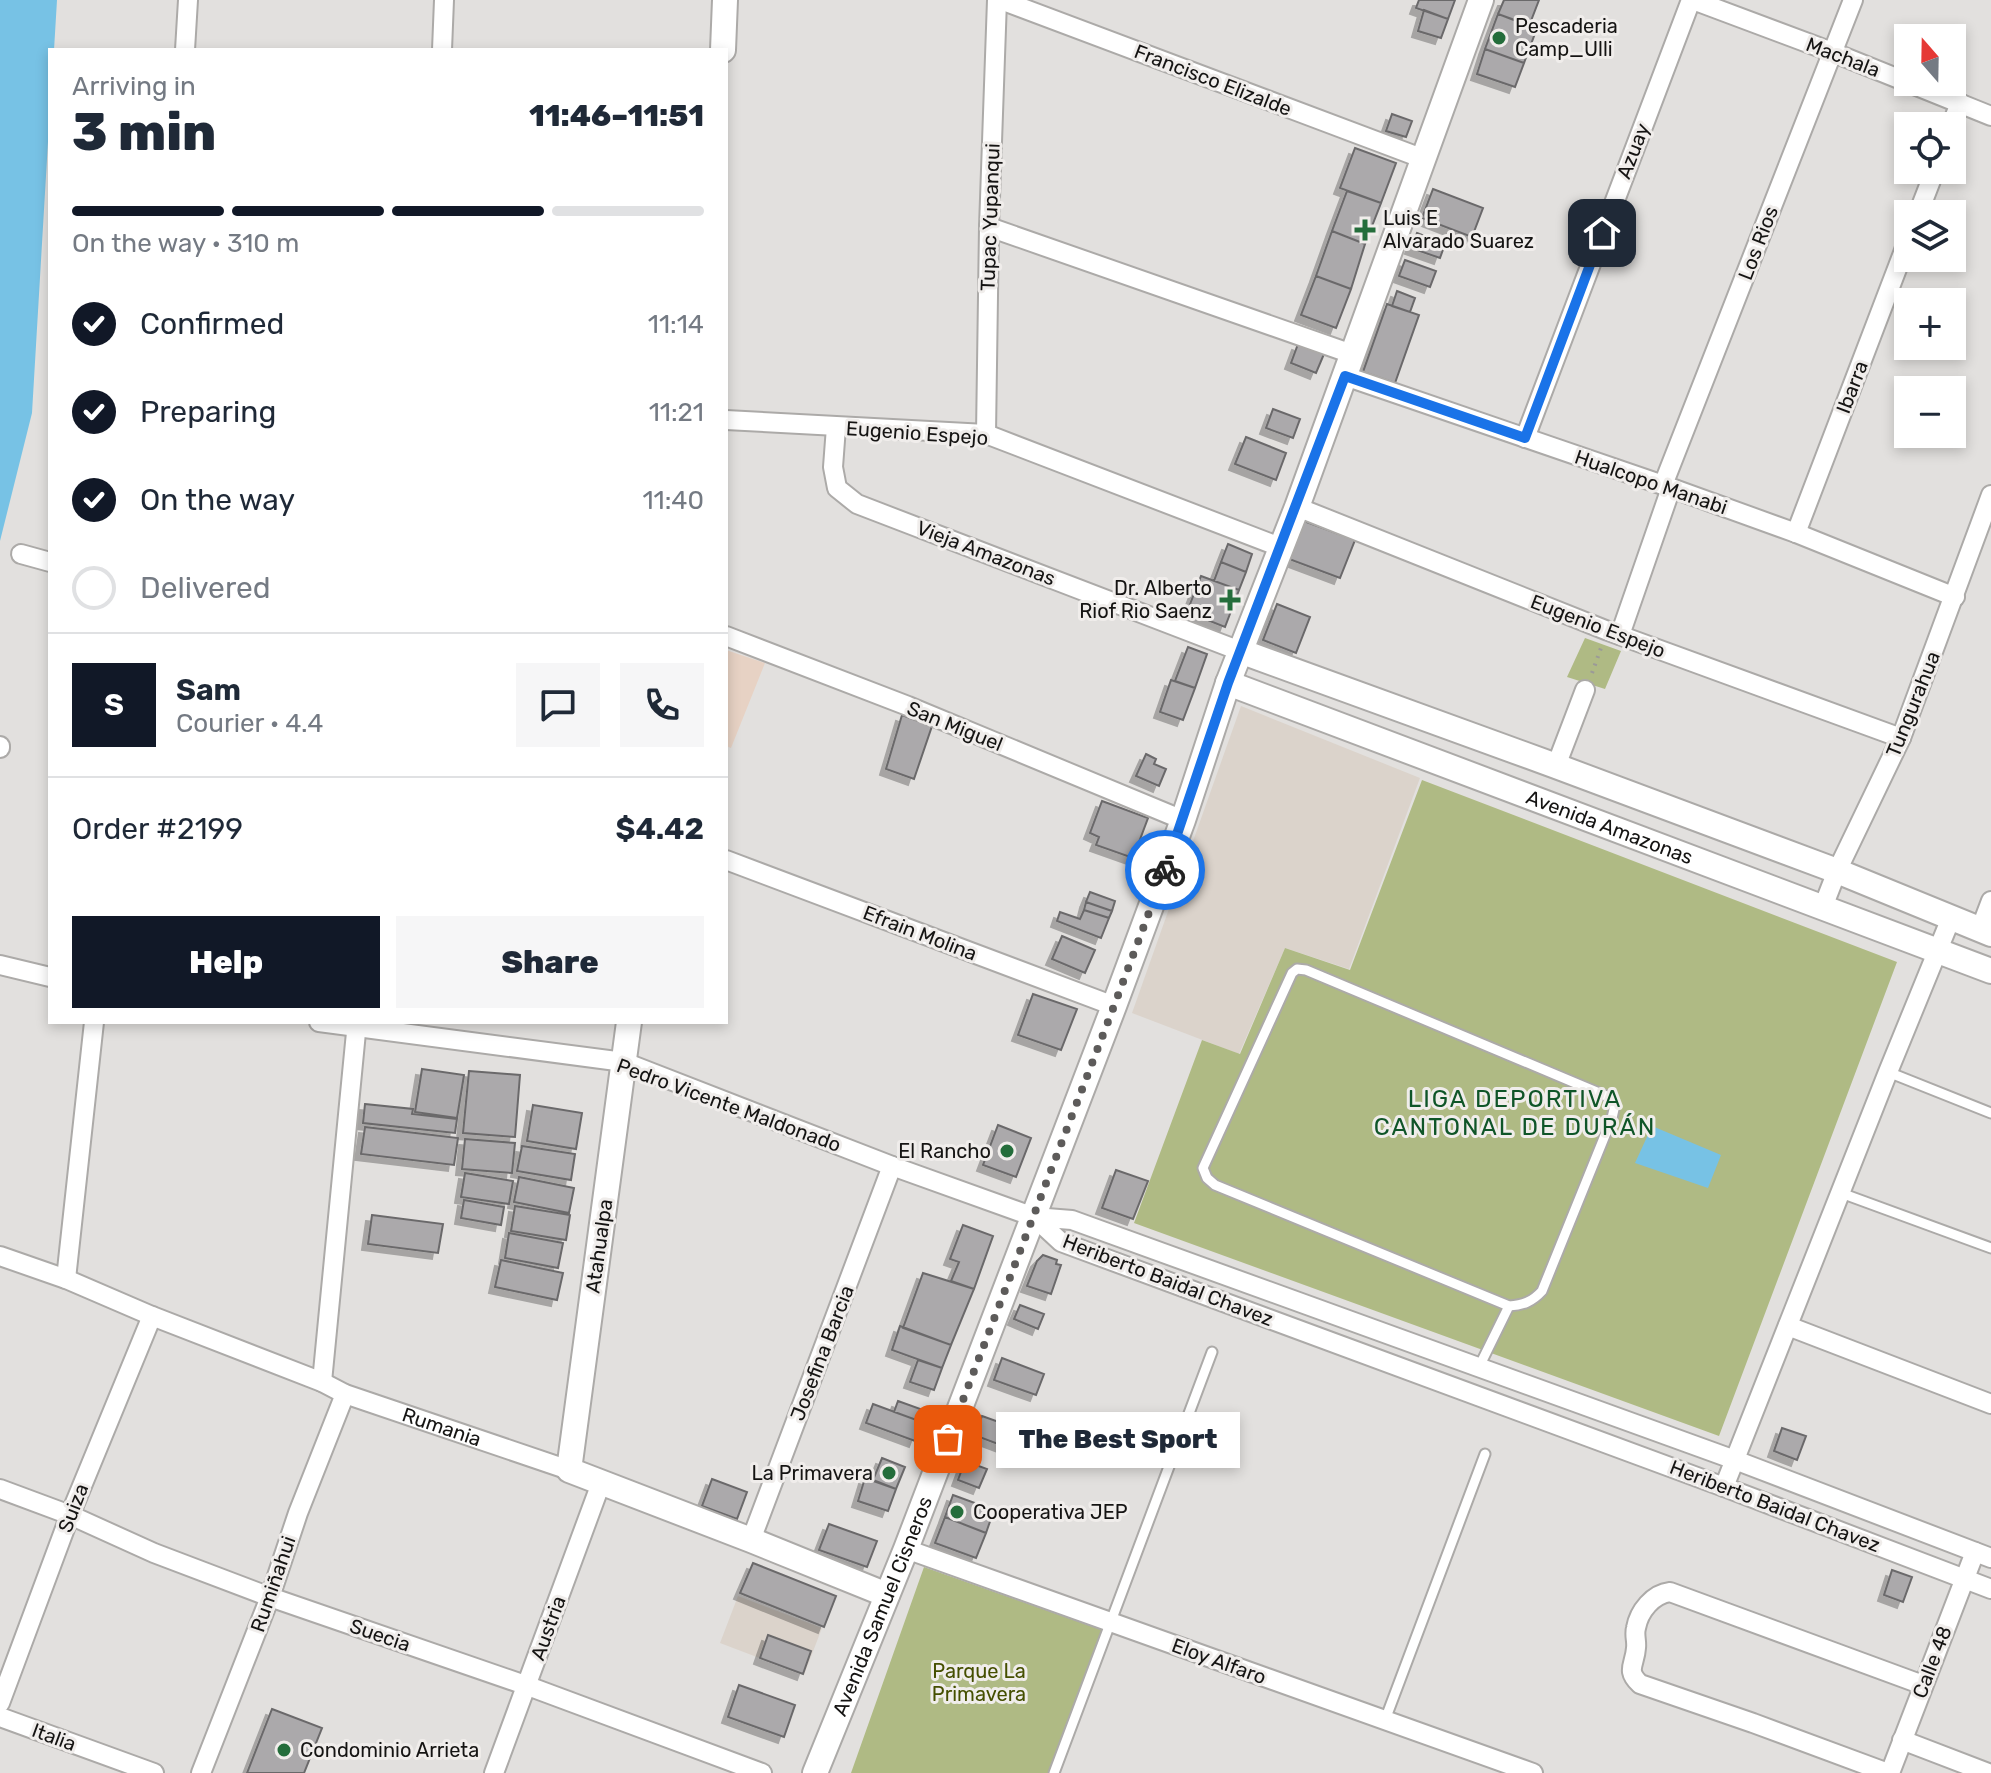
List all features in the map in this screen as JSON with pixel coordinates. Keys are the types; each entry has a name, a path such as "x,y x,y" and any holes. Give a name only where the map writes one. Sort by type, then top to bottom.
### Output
{"street":[{"path":"185,48 188,0"},
{"path":"442,48 444,0"},
{"path":"723,48 725,0"},
{"name":"Francisco Elizalde","path":"999,0 1424,159"},
{"name":"Tupac Yupanqui","path":"986,434 989,227 999,0"},
{"name":"Avenida Samuel Cisneros","path":"815,1773 906,1549 1114,1006 1183,820 1228,683 1297,507 1481,0"},
{"name":"Machala","path":"1692,0 1991,116"},
{"name":"Azuay","path":"1525,438 1692,0"},
{"name":"Los Rios","path":"1614,633 1853,0"},
{"path":"1956,112 1960,103"},
{"name":"Hualcopo Manabi","path":"989,227 1348,365 1525,438 1796,533 1955,597"},
{"name":"Ibarra","path":"1796,533 1896,272"},
{"name":"Eugenio Espejo","path":"728,420 986,434 1280,547"},
{"name":"Vieja Amazonas","path":"836,427 833,467 837,488 857,504 1240,651"},
{"name":"Tungurahua","path":"1823,907 1901,738 1991,495"},
{"name":"Eugenio Espejo","path":"1297,507 1614,633 1901,738"},
{"path":"1973,548 1991,555"},
{"path":"21,554 48,561"},
{"name":"San Miguel","path":"728,637 908,706 1183,820"},
{"name":"Avenida Amazonas","path":"1240,651 1837,871 1986,932"},
{"name":"Avenida Amazonas","path":"1228,683 1991,971"},
{"path":"1556,766 1585,690"},
{"name":"Efrain Molina","path":"728,861 1114,1006"},
{"path":"1986,932 1991,901"},
{"path":"1724,1487 1951,918"},
{"path":"0,965 48,977"},
{"path":"66,1279 94,1024"},
{"name":"Atahualpa","path":"569,1470 629,1024"},
{"path":"322,1382 357,1025"},
{"name":"Pedro Vicente Maldonado","path":"357,1025 624,1062 892,1166 1034,1217"},
{"name":"Josefina Barcia","path":"751,1540 892,1166"},
{"name":"Heriberto Baidal Chavez","path":"1034,1217 1072,1220 1735,1460 1983,1555"},
{"name":"Heriberto Baidal Chavez","path":"1034,1217 1061,1242 1991,1589"},
{"name":"Rumania","path":"0,1256 66,1279 345,1394 569,1470 887,1595"},
{"name":"Suiza","path":"0,1703 70,1515 152,1316"},
{"path":"1788,1326 1991,1404"},
{"name":"Rumiñahui","path":"201,1773 345,1394"},
{"name":"Austria","path":"494,1773 601,1483"},
{"name":"Suecia","path":"0,1489 270,1597 528,1686 762,1773"},
{"name":"Eloy Alfaro","path":"906,1549 1533,1773"},
{"name":"Calle 48","path":"1889,1773 1964,1578 1983,1555"},
{"path":"1889,1773 1640,1684 1632,1675 1637,1623 1652,1598 1670,1592 1923,1685"},
{"name":"Italia","path":"0,1717 154,1773"},
{"path":"1902,1740 1988,1773"}],"lane":[{"path":"1297,969 1306,970 1611,1098 1615,1105 1612,1118 1542,1291 1524,1304 1509,1306 1215,1185 1207,1178 1203,1168 1292,973 1297,969"},
{"path":"1888,1072 1991,1113"},
{"path":"1841,1193 1991,1248"},
{"path":"1479,1367 1509,1306"},
{"path":"1054,1773 1212,1352"},
{"path":"1385,1720 1485,1454"}],"path":[{"path":"1585,690 1614,633"}],"shaded area":[{"path":"728,651 765,663 731,748 728,747"},
{"path":"1241,706 1420,778 1349,969 1285,948 1239,1054 1132,1013"},
{"path":"738,1596 822,1628 804,1675 720,1643"}],"green space":[{"path":"1585,638 1621,651 1605,689 1567,677"},
{"name":"LIGA DEPORTIVA CANTONAL DE DURÁN","path":"1422,780 1897,962 1719,1436 1134,1223 1202,1040 1240,1054 1285,948 1350,970"},
{"name":"Parque La Primavera","path":"924,1567 1102,1630 1051,1773 851,1773"}],"water":[{"path":"0,0 57,0 54,48 48,48 48,142 32,413 0,541"},
{"path":"1652,1126 1721,1155 1708,1188 1635,1163"}],"building":[{"path":"1419,0 1455,0 1448,19 1416,8"},
{"path":"1504,0 1539,0 1529,26 1498,14"},
{"path":"1424,10 1448,19 1441,38 1418,31"},
{"path":"1498,14 1537,28 1524,63 1485,49"},
{"path":"1485,49 1524,63 1515,87 1477,74"},
{"path":"1392,114 1412,121 1406,137 1386,131"},
{"path":"1355,148 1396,163 1381,203 1340,188"},
{"path":"1433,189 1483,208 1472,237 1422,218"},
{"path":"1347,191 1381,203 1365,244 1332,231"},
{"path":"1332,231 1365,244 1351,289 1316,276"},
{"path":"1417,233 1445,244 1440,258 1411,248"},
{"path":"1405,260 1436,271 1430,287 1399,276"},
{"path":"1316,276 1351,289 1336,328 1301,315"},
{"path":"1397,291 1415,298 1410,312 1392,306"},
{"path":"1387,304 1419,315 1395,383 1363,372"},
{"path":"1298,344 1324,354 1316,373 1291,363"},
{"path":"1273,409 1300,419 1293,438 1266,428"},
{"path":"1246,437 1286,453 1276,480 1235,464"},
{"path":"1304,521 1355,540 1340,578 1289,559"},
{"path":"1228,544 1252,554 1246,572 1221,562"},
{"path":"1221,562 1246,572 1239,590 1214,581"},
{"path":"1201,576 1239,590 1225,627 1187,612"},
{"path":"1277,604 1310,617 1296,653 1263,640"},
{"path":"1188,647 1207,654 1195,688 1175,681"},
{"path":"1171,680 1195,688 1183,720 1160,712"},
{"path":"902,715 932,726 914,779 886,769"},
{"path":"1146,754 1156,759 1154,764 1166,769 1159,786 1136,776"},
{"path":"1102,801 1148,818 1133,858 1096,845 1099,837 1090,833"},
{"path":"1090,892 1115,901 1112,911 1086,902"},
{"path":"1086,902 1112,911 1109,918 1084,910"},
{"path":"1084,910 1109,918 1101,938 1057,921 1060,912 1080,919"},
{"path":"1062,936 1095,950 1085,973 1052,959"},
{"path":"1033,994 1077,1009 1061,1050 1018,1035"},
{"path":"422,1069 464,1075 457,1118 415,1112"},
{"path":"469,1071 520,1075 515,1137 463,1133"},
{"path":"365,1104 413,1109 412,1114 457,1119 455,1133 363,1123"},
{"path":"533,1105 582,1113 576,1149 527,1141"},
{"name":"El Rancho","path":"998,1125 1031,1138 1016,1177 983,1165"},
{"path":"365,1127 458,1138 454,1165 361,1154"},
{"path":"465,1139 515,1143 512,1173 462,1169"},
{"path":"522,1146 575,1154 571,1180 517,1171"},
{"path":"1116,1170 1148,1181 1133,1219 1102,1208"},
{"path":"465,1173 513,1181 509,1204 461,1197"},
{"path":"519,1177 574,1188 569,1213 514,1202"},
{"path":"464,1200 504,1207 501,1225 461,1218"},
{"path":"515,1206 570,1215 566,1240 511,1231"},
{"path":"372,1215 443,1224 438,1253 368,1244"},
{"path":"963,1225 993,1236 974,1289 951,1281 959,1262 950,1259"},
{"path":"509,1233 563,1243 558,1268 505,1258"},
{"path":"1043,1255 1057,1260 1056,1264 1061,1265 1051,1294 1027,1286 1037,1261"},
{"path":"501,1260 563,1273 557,1300 495,1287"},
{"path":"923,1273 974,1289 951,1345 903,1328"},
{"path":"1020,1305 1044,1314 1038,1329 1014,1319"},
{"path":"900,1326 951,1345 942,1368 892,1350"},
{"path":"1002,1358 1044,1374 1036,1395 994,1380"},
{"path":"918,1360 942,1368 934,1390 910,1382"},
{"path":"898,1401 926,1411 922,1422 894,1412"},
{"path":"873,1404 922,1422 915,1441 866,1423"},
{"path":"982,1416 1013,1427 1006,1447 974,1435"},
{"path":"1782,1428 1806,1436 1797,1460 1774,1451"},
{"name":"La Primavera","path":"882,1458 905,1467 896,1489 873,1480"},
{"path":"965,1461 987,1469 979,1488 958,1480"},
{"path":"865,1478 896,1489 888,1511 858,1501"},
{"path":"712,1479 747,1492 737,1519 702,1506"},
{"path":"953,1495 994,1510 986,1533 945,1517"},
{"path":"945,1517 986,1533 976,1558 935,1543"},
{"path":"829,1524 877,1541 867,1567 819,1550"},
{"path":"753,1563 836,1596 824,1627 740,1593"},
{"path":"1892,1570 1912,1577 1903,1602 1884,1595"},
{"path":"768,1635 811,1651 803,1674 760,1658"},
{"path":"739,1685 795,1705 784,1737 728,1717"},
{"name":"Condominio Arrieta","path":"272,1709 322,1728 304,1773 247,1773"}],"way so far":[{"path":"948,1439 1165,870"}],"place":[{"name":"Pescaderia Camp_Ulli","path":"1499,38"},
{"name":"Luis E Alvarado Suarez","path":"1365,230"},
{"name":"Dr. Alberto Riof Rio Saenz","path":"1230,600"},
{"name":"El Rancho","path":"1007,1151"},
{"name":"The Best Sport","path":"948,1439"},
{"name":"La Primavera","path":"889,1473"},
{"name":"Cooperativa JEP","path":"957,1512"},
{"name":"Condominio Arrieta","path":"284,1750"}],"district":[{"name":"LIGA DEPORTIVA CANTONAL DE DURÁN","path":"1515,1113"}],"route":[{"path":"1165,870 1228,683 1345,376 1525,438 1602,233"}]}
